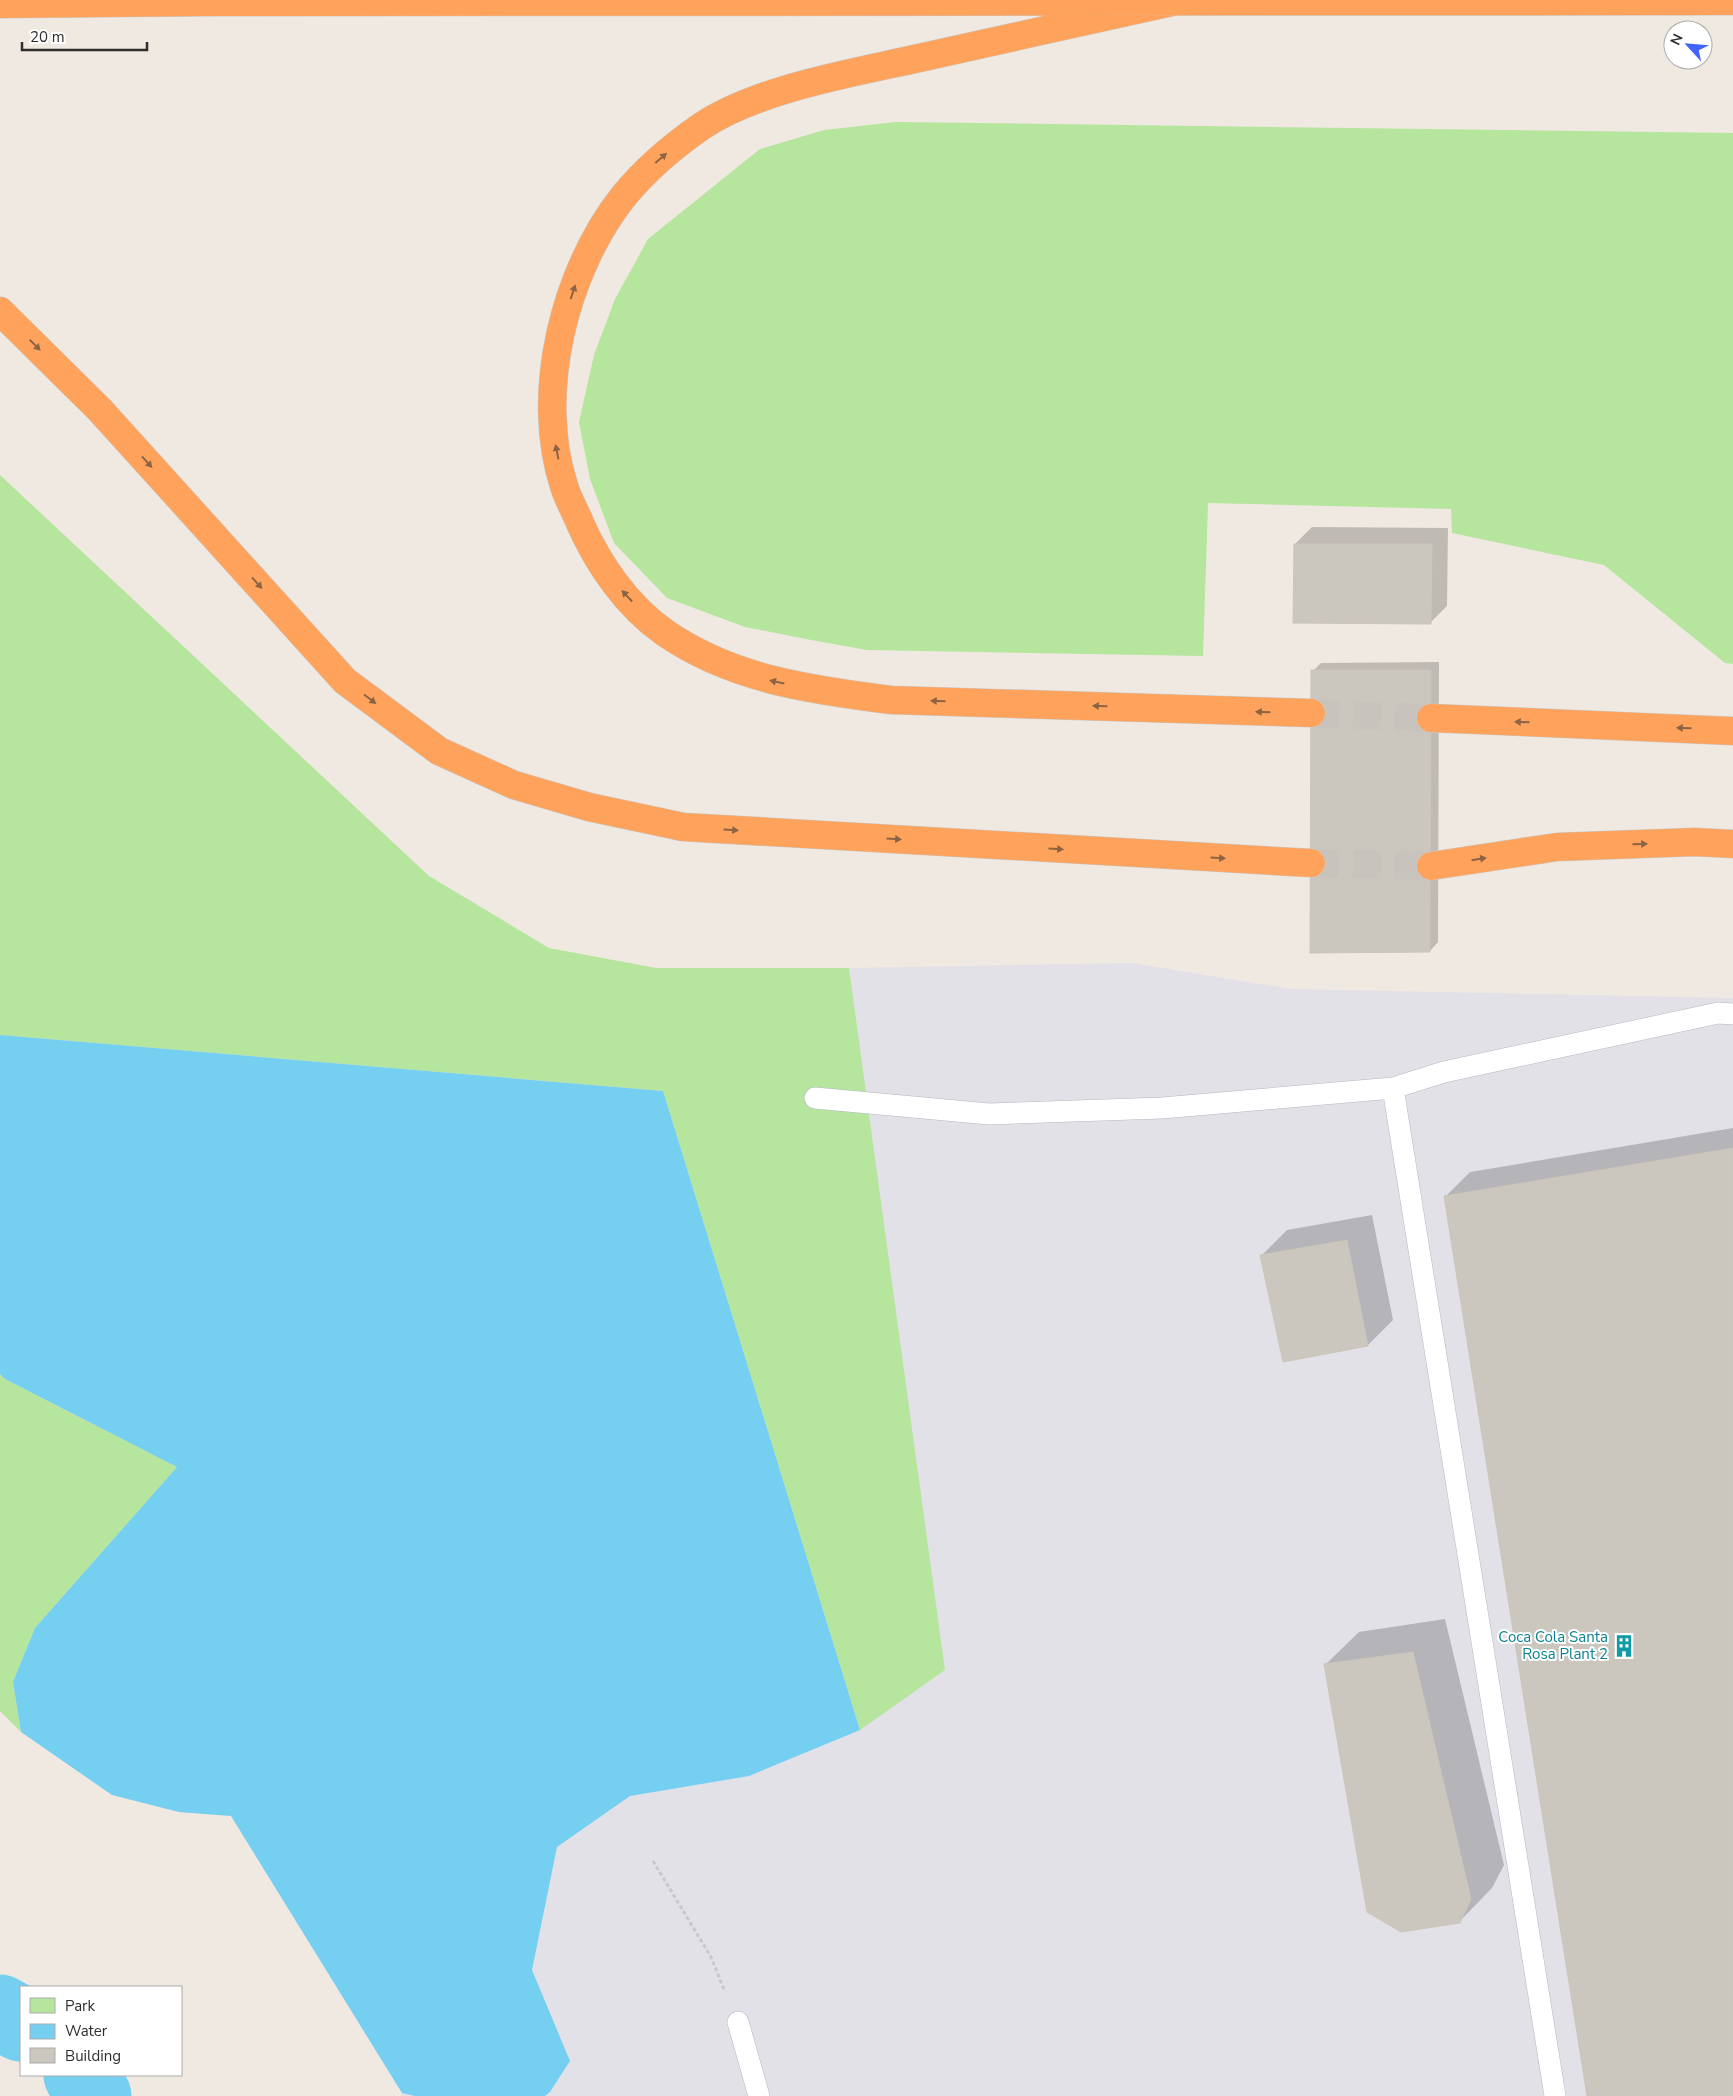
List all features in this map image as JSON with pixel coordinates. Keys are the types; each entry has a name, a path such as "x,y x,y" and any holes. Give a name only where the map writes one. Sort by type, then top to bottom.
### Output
{"highway":[{"path":"1176,1 848,74 746,104 704,124 646,171 622,199 598,235 577,282 561,330 552,378 553,431 564,485 587,539 603,566 621,589 662,630 719,662 766,680 822,692 890,700 1311,713"},
{"path":"0,4 232,2 1733,1"},
{"path":"0,311 100,410 345,681 439,751 514,785 589,807 683,827 1311,863"},
{"path":"1431,718 1733,731"},
{"path":"1431,866 1558,846 1695,842 1733,844"}],"lane":[{"path":"815,1098 989,1114 1162,1108 1393,1088 1453,1070 1718,1013 1733,1014"},
{"path":"1393,1088 1555,2096"},
{"path":"738,2022 759,2096"}],"path":[{"path":"653,1861 711,1957 738,2022"}],"shaded area":[{"path":"1132,963 1291,989 1733,998 1733,2096 401,2096 402,2093 231,1816 179,1812 112,1795 21,1732 0,1711 0,969 849,968"}],"green space":[{"path":"896,122 1733,133 1733,664 1725,663 1604,565 1452,533 1451,509 1208,503 1203,656 867,650 745,627 667,598 614,543 590,479 579,422 594,355 615,299 648,239 760,149 824,130"},
{"path":"0,475 429,876 549,948 656,968 849,968 945,1670 860,1730 663,1091 0,1035"},
{"path":"0,1374 5,1379 177,1467 35,1628 13,1682 21,1732 0,1711"}],"water":[{"path":"0,1035 663,1091 860,1730 749,1776 630,1796 557,1847 532,1970 570,2061 550,2092 545,2096 415,2096 402,2093 231,1816 179,1812 112,1795 21,1732 13,1682 35,1628 177,1467 5,1379 0,1374"}],"building":[{"path":"1294,544 1432,544 1431,624 1293,623"},
{"path":"1311,670 1431,670 1430,952 1310,953"},
{"name":"Coca Cola Santa Rosa Plant 2","path":"1733,1148 1733,2096 1587,2096 1444,1196"},
{"path":"1347,1240 1368,1346 1283,1362 1260,1255"},
{"path":"1413,1652 1471,1899 1460,1923 1401,1932 1367,1912 1324,1664"}],"waterway":[{"path":"0,2012 20,2023"},
{"path":"82,2076 94,2096"}],"tunnel":[{"path":"1311,713 1431,718"},
{"path":"1311,863 1431,866"}],"place":[{"name":"Coca Cola Santa Rosa Plant 2","path":"1624,1646"}]}
